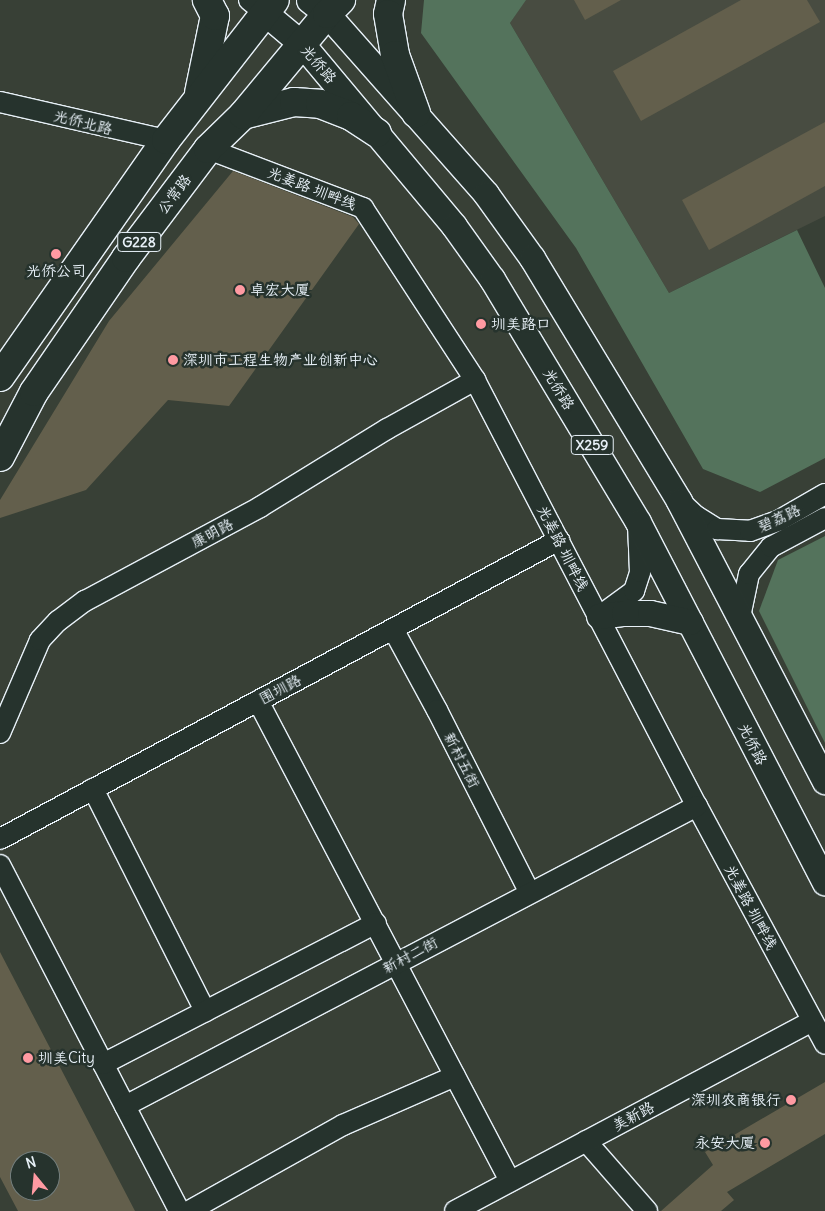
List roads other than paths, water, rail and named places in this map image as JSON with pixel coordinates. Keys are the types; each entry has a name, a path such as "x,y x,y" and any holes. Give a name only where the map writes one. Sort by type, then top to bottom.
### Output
{"highway":[{"path":"198,98 215,16 207,0"},
{"path":"391,0 388,14 395,55 416,113"},
{"name":"G228","path":"0,378 263,4"},
{"name":"公常路","path":"0,457 34,392 126,258 208,149 243,115 302,44 326,5"},
{"path":"243,115 294,102 320,104 351,116 377,133"}],"main road":[{"name":"光侨路","path":"263,4 302,44 377,133 454,226 492,279 638,522 825,882"},
{"name":"X259","path":"326,5 486,194 532,258 679,501 825,781"},
{"path":"598,616 650,613 690,622"}],"street":[{"name":"光侨北路","path":"0,102 166,140"},
{"name":"光姜路 圳畔线","path":"208,149 363,208 476,380 697,806 825,1044"},
{"name":"康明路","path":"0,734 40,640 58,621 85,601 260,507 387,429 476,380"},
{"name":"碧荔路","path":"679,501 696,516 717,529 750,531 780,520 825,494"},
{"name":"碧荔路","path":"740,617 749,574 771,547 825,518"},
{"path":"598,616 634,591 640,572 638,522"},
{"name":"围圳路","path":"0,838 559,540"},
{"name":"新村五街","path":"393,629 437,710 530,893"},
{"path":"258,701 510,1181"},
{"path":"93,789 204,1011"},
{"name":"新村二街","path":"124,1106 697,806"},
{"path":"0,865 179,1211"},
{"path":"103,1064 376,923"},
{"name":"美新路","path":"455,1211 812,1021"},
{"path":"189,1211 343,1125 455,1076"},
{"path":"586,1141 647,1211"}],"place":[{"name":"光侨公司","path":"56,254"},
{"name":"卓宏大厦","path":"240,290"},
{"name":"圳美路口","path":"481,324"},
{"name":"深圳市工程生物产业创新中心","path":"173,360"},
{"name":"圳美City","path":"28,1058"},
{"name":"深圳农商银行","path":"791,1100"},
{"name":"永安大厦","path":"765,1143"}]}
